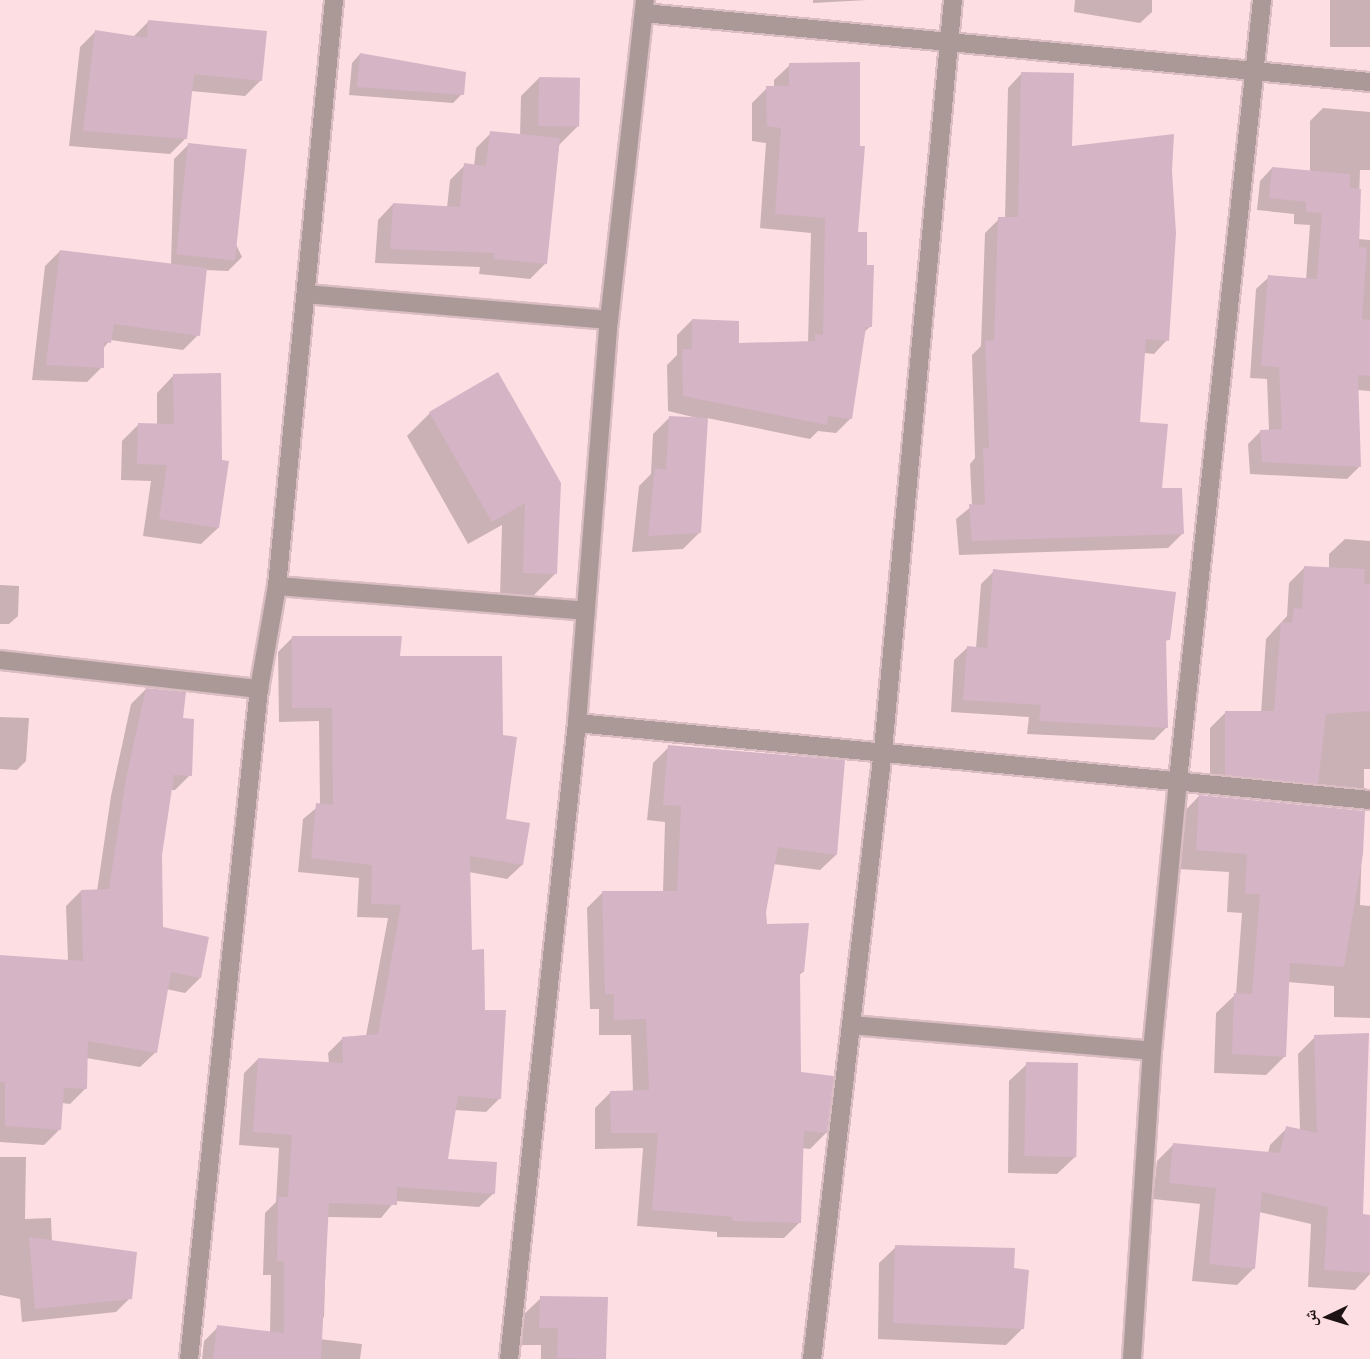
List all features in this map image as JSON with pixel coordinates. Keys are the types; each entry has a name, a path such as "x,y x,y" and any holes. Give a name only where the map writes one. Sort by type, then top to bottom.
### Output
{"street":[{"path":"189,1359 259,689 277,586 334,0"},
{"path":"813,1359 883,750 953,0"},
{"path":"1132,1359 1152,1051 1178,780 1262,0"},
{"path":"509,1359 577,723 609,320 644,7 948,43 1370,82"},
{"path":"306,294 609,320"},
{"path":"277,586 586,612"},
{"path":"0,660 259,689"},
{"path":"577,723 883,750 1370,800"},
{"path":"851,1025 1152,1051"}],"building":[{"path":"148,20 267,31 262,81 194,74 187,139 83,131 95,30 147,38"},
{"path":"360,53 466,72 464,95 357,87"},
{"path":"860,62 860,146 865,146 858,232 867,232 867,265 874,265 872,327 866,327 852,419 828,416 827,425 683,396 682,349 692,349 692,319 739,321 739,343 815,341 815,334 823,335 825,218 775,214 781,128 767,126 766,86 789,86 789,63"},
{"path":"1021,72 1074,73 1072,146 1174,134 1172,171 1176,233 1169,341 1146,339 1140,422 1168,424 1162,488 1182,488 1184,534 972,541 969,504 985,505 983,448 989,448 985,340 994,341 998,217 1018,217"},
{"path":"539,77 580,78 579,127 538,126"},
{"path":"490,131 560,138 547,264 494,259 494,253 390,249 393,203 460,207 464,163 486,166"},
{"path":"188,143 247,149 235,261 176,254"},
{"path":"1272,167 1350,174 1350,188 1361,189 1359,247 1367,248 1362,319 1370,320 1370,376 1358,375 1361,467 1262,462 1260,430 1282,429 1279,367 1261,366 1268,275 1317,279 1322,213 1306,212 1306,202 1269,198"},
{"path":"60,250 207,268 200,336 114,324 111,343 104,342 104,368 46,365"},
{"path":"498,372 561,483 557,574 523,573 525,503 492,522 429,412"},
{"path":"221,373 222,460 229,461 219,528 159,519 167,465 137,464 138,423 174,424 173,374"},
{"path":"669,416 708,418 701,533 648,536 655,468 666,470"},
{"path":"1304,566 1365,569 1364,584 1370,584 1370,711 1326,714 1318,784 1225,775 1225,711 1274,711 1281,622 1292,623 1294,608 1302,609"},
{"path":"993,569 1176,592 1170,640 1166,640 1168,728 1039,721 1041,705 963,700 967,646 987,648"},
{"path":"292,636 402,636 400,656 502,656 503,735 517,737 506,819 530,823 523,865 470,856 472,950 484,949 485,1010 506,1010 501,1099 458,1096 448,1159 497,1162 495,1194 397,1187 397,1205 329,1203 321,1359 213,1359 217,1325 284,1333 284,1261 277,1261 278,1197 288,1197 292,1135 253,1132 258,1058 343,1063 342,1037 378,1034 401,905 371,904 372,865 311,858 316,803 333,805 332,708 292,708"},
{"path":"146,688 186,692 183,718 194,719 192,776 174,775 162,855 163,927 209,937 201,978 171,972 157,1053 88,1041 87,1089 64,1088 61,1130 5,1126 5,1082 0,1082 0,955 83,961 81,890 109,889 126,779"},
{"path":"668,745 845,760 837,855 778,847 766,912 767,924 809,923 804,972 800,972 801,1072 834,1076 827,1133 804,1131 801,1223 732,1221 733,1217 652,1210 658,1133 611,1133 610,1091 649,1090 646,1019 614,1020 614,994 605,994 602,891 677,891 681,806 663,805"},
{"path":"1199,795 1365,811 1363,854 1344,967 1290,963 1286,1057 1232,1054 1234,993 1252,994 1260,894 1245,894 1247,854 1196,850"},
{"path":"1369,1033 1363,1214 1370,1215 1370,1273 1324,1270 1328,1207 1262,1192 1255,1269 1209,1264 1216,1188 1169,1183 1173,1143 1280,1153 1286,1126 1317,1133 1314,1035"},
{"path":"1026,1062 1078,1063 1076,1157 1024,1156"},
{"path":"29,1237 137,1252 132,1299 35,1309"},
{"path":"895,1245 1015,1248 1014,1268 1029,1270 1024,1329 893,1323"},
{"path":"540,1296 608,1297 606,1359 557,1358 558,1328 539,1328"}]}
